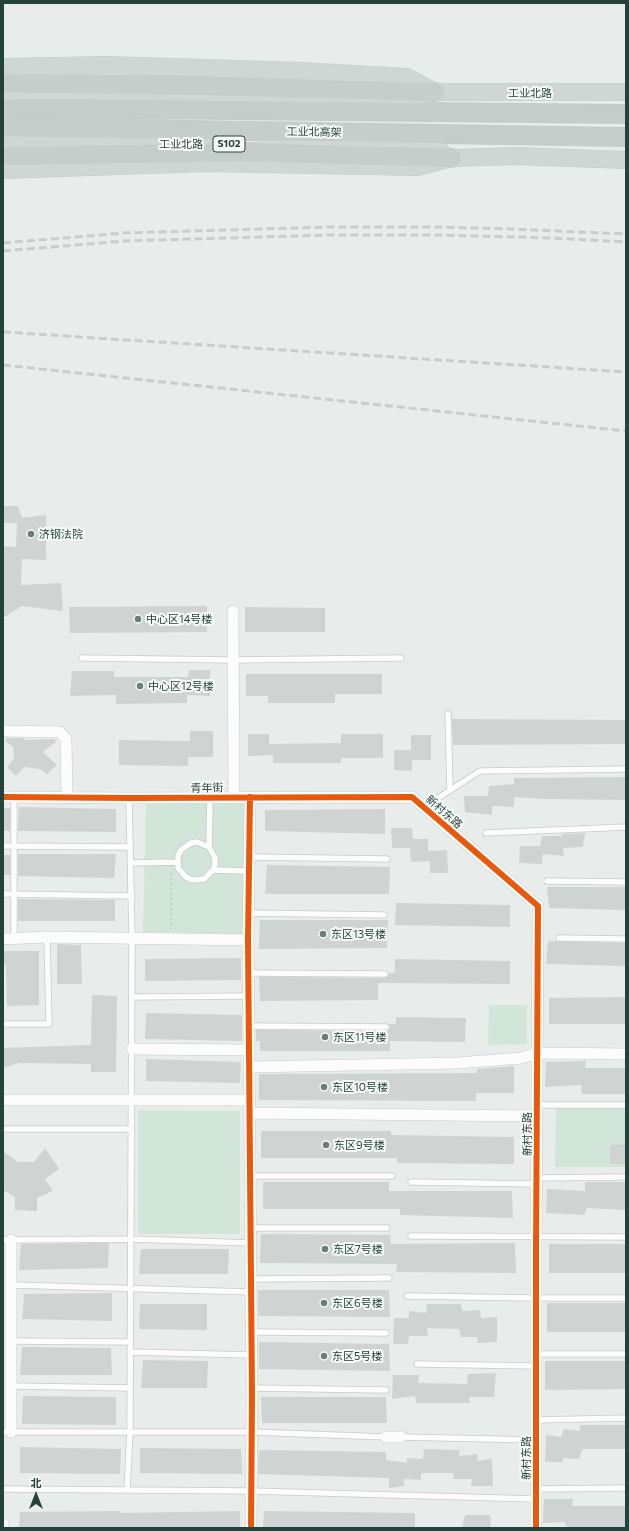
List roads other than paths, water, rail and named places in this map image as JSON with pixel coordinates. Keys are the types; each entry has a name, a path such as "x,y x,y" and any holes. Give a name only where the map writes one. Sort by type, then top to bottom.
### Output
{"highway":[{"path":"3,83 166,85 435,92"},
{"name":"工业北高架","path":"3,109 35,108 626,114"},
{"name":"工业北高架","path":"3,127 626,137"},
{"path":"3,156 246,152 452,158"}],"main road":[{"name":"工业北路","path":"3,68 106,65 293,71 407,77 435,92"},
{"name":"工业北路","path":"3,100 37,97 393,100 435,92 626,92"},
{"name":"工业北路","path":"3,143 366,145 436,149 452,158"},
{"name":"工业北路","path":"3,170 206,163 417,167 452,158 515,156 626,160"}],"street":[{"path":"233,611 234,797"},
{"path":"3,731 60,732 66,739 67,797"},
{"name":"青年街","path":"3,796 129,798 412,797"},
{"path":"250,797 248,871 248,1050 252,1355 251,1528"},
{"name":"新村东路","path":"412,797 538,906 536,1528"},
{"path":"3,939 47,937 248,940"},
{"path":"132,1049 248,1050"},
{"path":"249,1068 458,1063 521,1058 538,1053 626,1054"},
{"path":"3,1100 249,1100"},
{"path":"250,1113 537,1111"},
{"path":"7,1240 11,1284 11,1386 7,1432"},
{"path":"386,1437 401,1437"}],"lane":[{"path":"82,658 233,660 401,658"},
{"path":"448,714 450,790"},
{"path":"423,807 480,771 626,769"},
{"path":"14,797 14,938"},
{"path":"127,1490 130,1432 132,1101 132,896 129,798"},
{"path":"209,847 197,842 185,846 181,850 177,862 181,873 192,880 204,879 213,870 215,858 209,847 210,798"},
{"path":"486,833 626,828"},
{"path":"3,846 130,847"},
{"path":"249,857 387,859"},
{"path":"131,863 177,862"},
{"path":"213,870 248,871"},
{"path":"548,881 626,882"},
{"path":"3,894 132,896"},
{"path":"248,913 384,915"},
{"path":"3,1024 48,1024 47,937"},
{"path":"560,938 626,939"},
{"path":"248,973 385,974"},
{"path":"132,997 248,996"},
{"path":"249,1026 386,1027"},
{"path":"537,1111 626,1105"},
{"path":"3,1129 131,1129"},
{"path":"250,1176 392,1176"},
{"path":"411,1182 536,1181 626,1177"},
{"path":"250,1228 387,1228"},
{"path":"411,1236 626,1237"},
{"path":"7,1240 130,1240 250,1243"},
{"path":"251,1279 389,1278"},
{"path":"11,1284 251,1292"},
{"path":"407,1296 626,1298"},
{"path":"251,1332 386,1333"},
{"path":"11,1340 130,1342"},
{"path":"130,1352 252,1355"},
{"path":"536,1354 626,1354"},
{"path":"417,1364 536,1366"},
{"path":"11,1386 130,1388"},
{"path":"252,1388 386,1390"},
{"path":"536,1420 626,1418"},
{"path":"7,1432 252,1432 386,1437"},
{"path":"401,1437 536,1440"},
{"path":"3,1489 536,1494 626,1488"}],"railway":[{"path":"3,243 124,233 329,227 438,227 626,234"},
{"path":"3,251 124,241 329,235 438,235 552,238 626,242"},
{"path":"3,332 626,372"},
{"path":"3,365 626,431"}],"place":[{"name":"济钢法院","path":"31,534"},
{"name":"中心区14号楼","path":"138,619"},
{"name":"中心区12号楼","path":"140,686"},
{"name":"东区13号楼","path":"323,934"},
{"name":"东区11号楼","path":"325,1037"},
{"name":"东区10号楼","path":"324,1087"},
{"name":"东区9号楼","path":"326,1145"},
{"name":"东区7号楼","path":"325,1249"},
{"name":"东区6号楼","path":"324,1303"},
{"name":"东区5号楼","path":"324,1356"}]}
